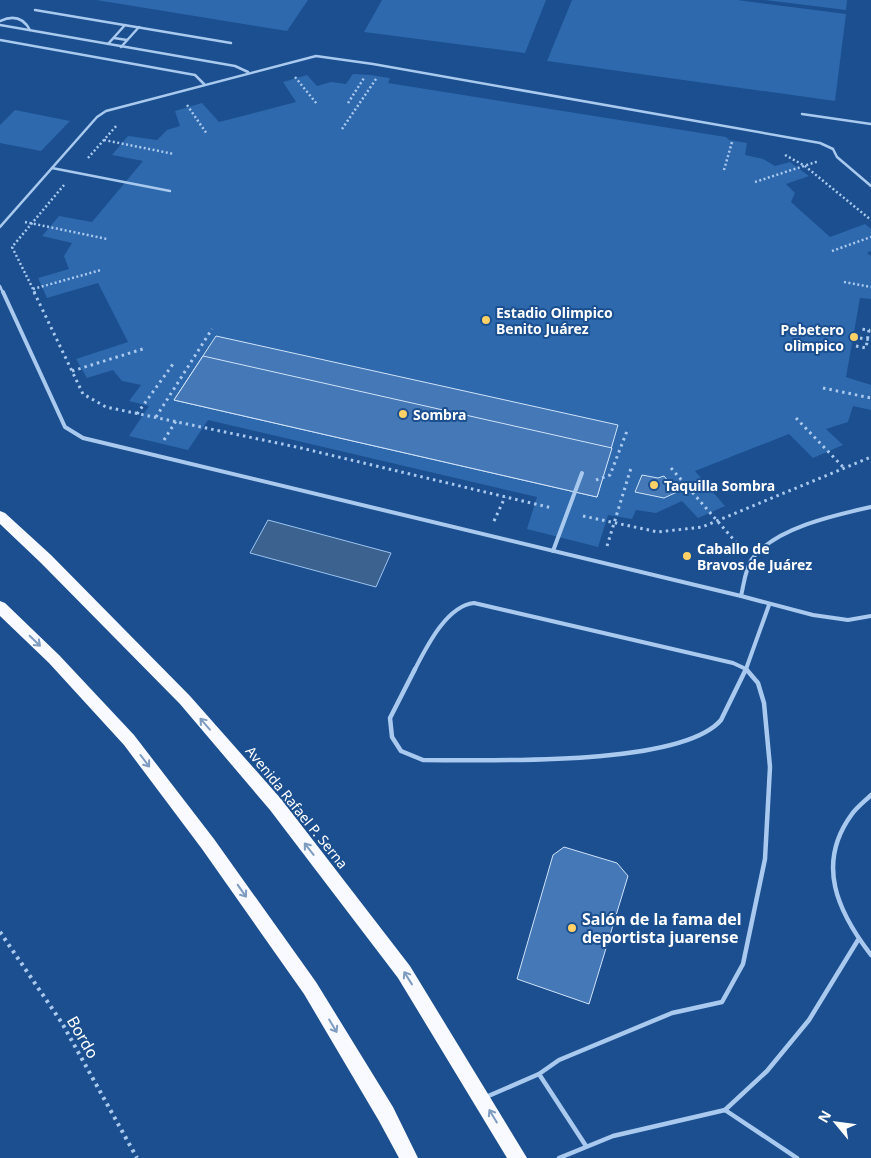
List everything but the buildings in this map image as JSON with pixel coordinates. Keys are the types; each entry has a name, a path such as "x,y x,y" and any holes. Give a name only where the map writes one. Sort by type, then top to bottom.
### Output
{"highway":[{"name":"Avenida Rafael P. Serna","path":"0,516 46,559 184,700 276,804 404,972 518,1158"},
{"path":"0,607 54,659 129,740 208,844 310,988 386,1114 409,1158"}],"lane":[{"path":"35,10 231,43"},
{"path":"0,21 9,17 19,18 25,22 30,30"},
{"path":"0,25 235,66 248,72"},
{"path":"108,44 125,25"},
{"path":"0,31 5,26"},
{"path":"121,47 139,27"},
{"path":"114,38 127,40"},
{"path":"0,40 196,76 204,84"},
{"path":"0,227 97,117 106,111 248,72 316,56 373,64 820,143 832,150 837,157 871,186"},
{"path":"802,114 871,124"},
{"path":"52,168 170,191"},
{"path":"0,286 65,427 83,438 553,550 813,615 848,620 871,616"},
{"path":"553,550 582,473"},
{"path":"741,596 751,560 772,542 822,519 871,507"},
{"path":"482,1099 539,1074 559,1060 672,1013 722,1002 743,964 765,859 770,767 764,703 758,683 746,669 733,663 474,603 464,604 454,611 426,648 390,718 392,737 401,751 423,760 625,754 689,741 715,727 725,713 746,669 769,605"},
{"path":"871,795 855,809 842,826 835,846 832,868 835,892 844,916 858,940 871,956"},
{"path":"559,1158 614,1136 725,1110 767,1072 809,1020 858,940"},
{"path":"539,1074 586,1146"},
{"path":"725,1110 797,1158"}],"path":[{"path":"348,103 373,64"},
{"path":"342,129 380,75 367,72"},
{"path":"301,73 293,75 317,104"},
{"path":"195,101 186,103 207,134"},
{"path":"121,120 12,247 83,394 106,407 301,448 532,503"},
{"path":"724,170 736,128"},
{"path":"104,140 174,154"},
{"path":"782,153 805,166 871,220"},
{"path":"755,182 821,160 837,157"},
{"path":"7,219 107,239"},
{"path":"832,251 871,237"},
{"path":"33,289 101,270"},
{"path":"844,282 871,287"},
{"path":"156,417 212,329"},
{"path":"856,346 866,348 869,340 869,330 860,329"},
{"path":"860,338 869,340"},
{"path":"72,371 146,348"},
{"path":"137,414 173,364"},
{"path":"824,388 871,398"},
{"path":"796,418 844,468"},
{"path":"155,455 176,421"},
{"path":"578,484 610,475 627,431"},
{"path":"613,523 658,532 702,527 871,457"},
{"path":"602,563 631,468"},
{"path":"671,468 751,560"},
{"path":"488,535 505,497"},
{"name":"Bordo","path":"0,932 62,1023 137,1158"}],"shaded area":[{"path":"96,0 308,0 287,31"},
{"path":"382,0 546,0 525,53 364,32"},
{"path":"572,0 737,0 846,14 835,101 547,61"},
{"path":"765,0 847,0 846,10"},
{"name":"Estadio Olimpico Benito Juárez","path":"353,74 390,78 388,83 726,137 729,140 747,143 745,155 763,159 775,166 790,162 809,176 786,184 795,193 791,202 830,237 865,224 871,229 871,251 867,253 871,256 871,299 860,298 846,377 871,385 871,410 853,406 848,422 826,429 843,445 813,458 789,434 695,471 725,506 698,518 682,501 656,513 636,510 632,519 608,515 598,547 527,529 537,497 208,420 188,450 129,436 149,406 129,401 141,385 122,381 113,370 87,378 76,359 128,342 98,283 47,298 38,278 69,269 64,256 72,243 42,236 59,216 92,222 143,161 112,155 128,136 157,140 167,130 180,126 175,111 202,103 219,122 296,102 283,82 307,75 317,86 331,82 346,84"},
{"path":"15,110 70,121 41,151 0,143 0,125"},
{"path":"268,520 391,553 376,587 250,553"}],"place":[{"name":"Estadio Olimpico Benito Juárez","path":"486,320"},
{"name":"Pebetero olìmpico","path":"854,337"},
{"name":"Sombra","path":"403,414"},
{"name":"Taquilla Sombra","path":"654,485"},
{"name":"Caballo de Bravos de Juárez","path":"687,556"},
{"name":"Salón de la fama del deportista juarense","path":"572,928"}]}
